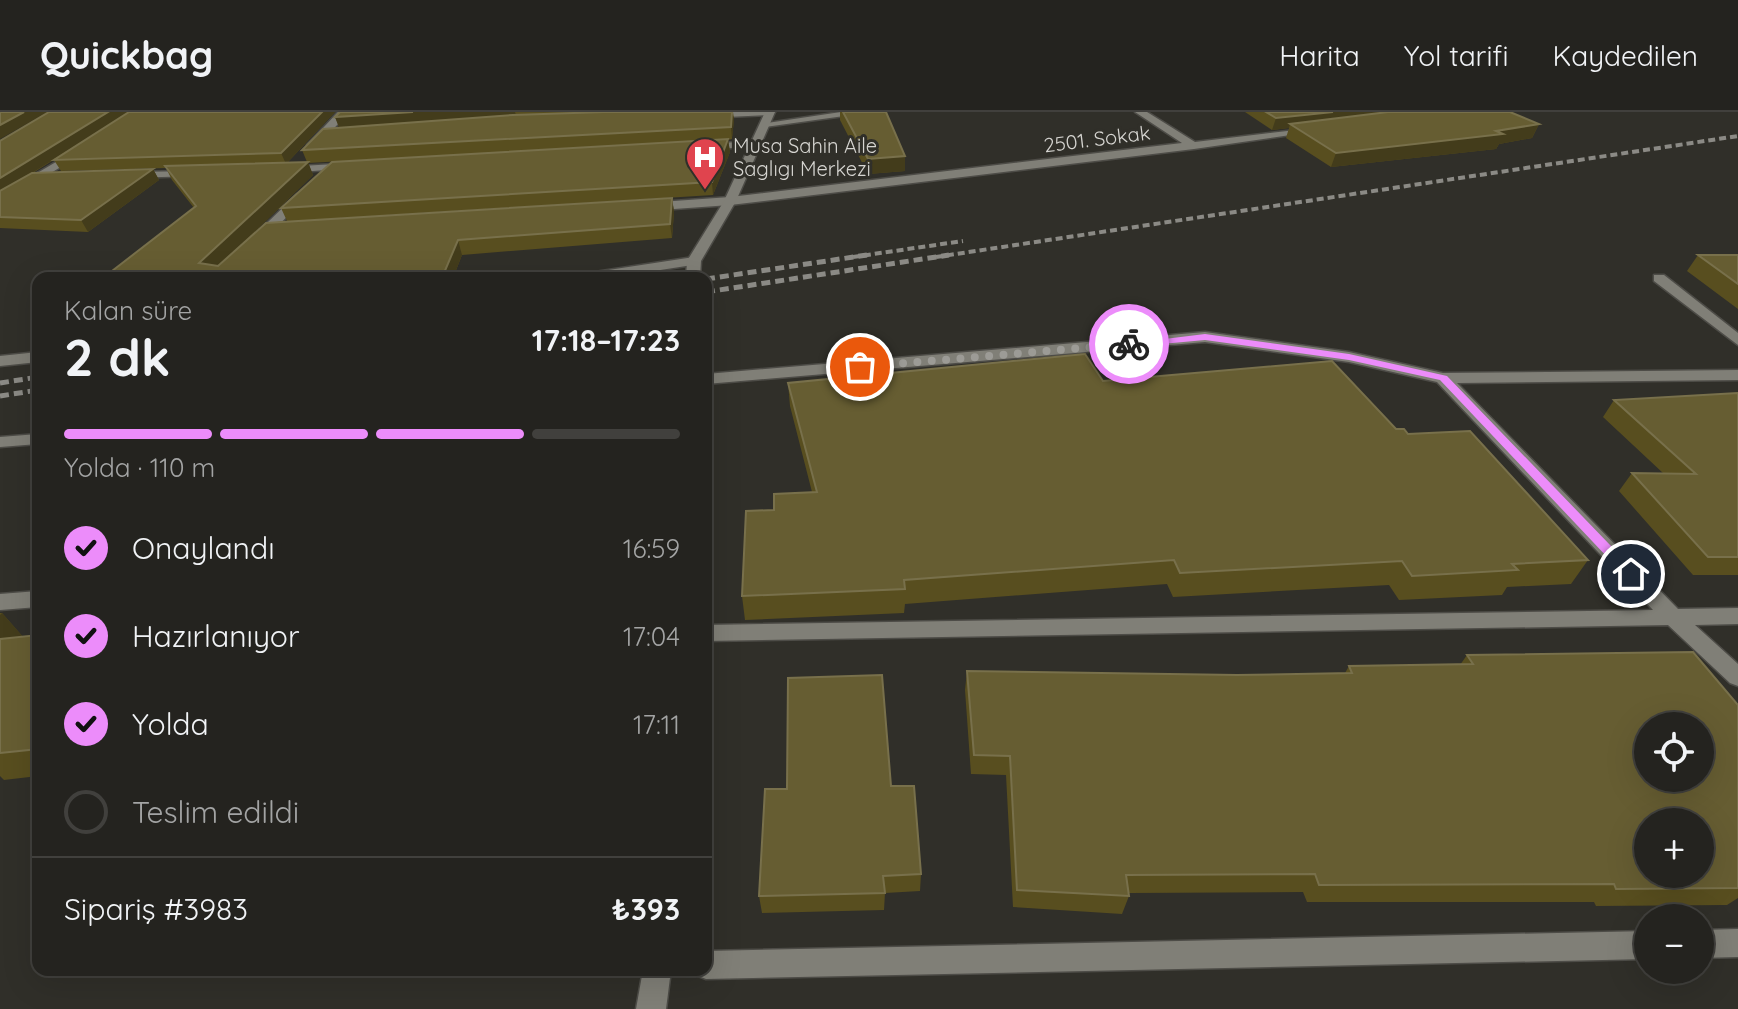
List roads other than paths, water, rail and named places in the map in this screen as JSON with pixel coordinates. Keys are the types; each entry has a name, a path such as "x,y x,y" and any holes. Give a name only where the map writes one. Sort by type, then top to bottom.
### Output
{"street":[{"path":"290,170 344,112"},
{"path":"691,115 868,112"},
{"path":"1140,112 1194,146"},
{"path":"693,272 694,261 730,201 769,116"},
{"name":"2501. Sokak","path":"637,207 730,201 1331,129"},
{"path":"322,135 337,134"},
{"path":"693,148 756,144"},
{"path":"0,200 89,145"},
{"path":"274,171 365,165"},
{"path":"223,272 333,167"},
{"path":"115,176 211,173"},
{"path":"36,178 68,177"},
{"path":"266,230 297,228"},
{"path":"622,272 694,261"},
{"path":"1659,278 1738,340"},
{"path":"712,378 1205,337 1349,357 1443,378 1738,375"},
{"path":"0,361 32,358"},
{"path":"1443,378 1673,617 1738,677"},
{"path":"0,442 32,439"},
{"path":"0,602 32,599"},
{"path":"712,633 1738,616"},
{"path":"1714,944 1738,943"},
{"path":"712,965 1634,945"},
{"path":"651,1009 656,976"}],"railway":[{"path":"936,257 1738,136"},
{"path":"853,257 963,241"},
{"path":"712,278 867,255"},
{"path":"712,291 949,255"},
{"path":"0,383 32,378"},
{"path":"0,396 32,391"}],"place":[{"name":"Musa Sahin Aile Saglıgı Merkezi","path":"705,191"}]}
